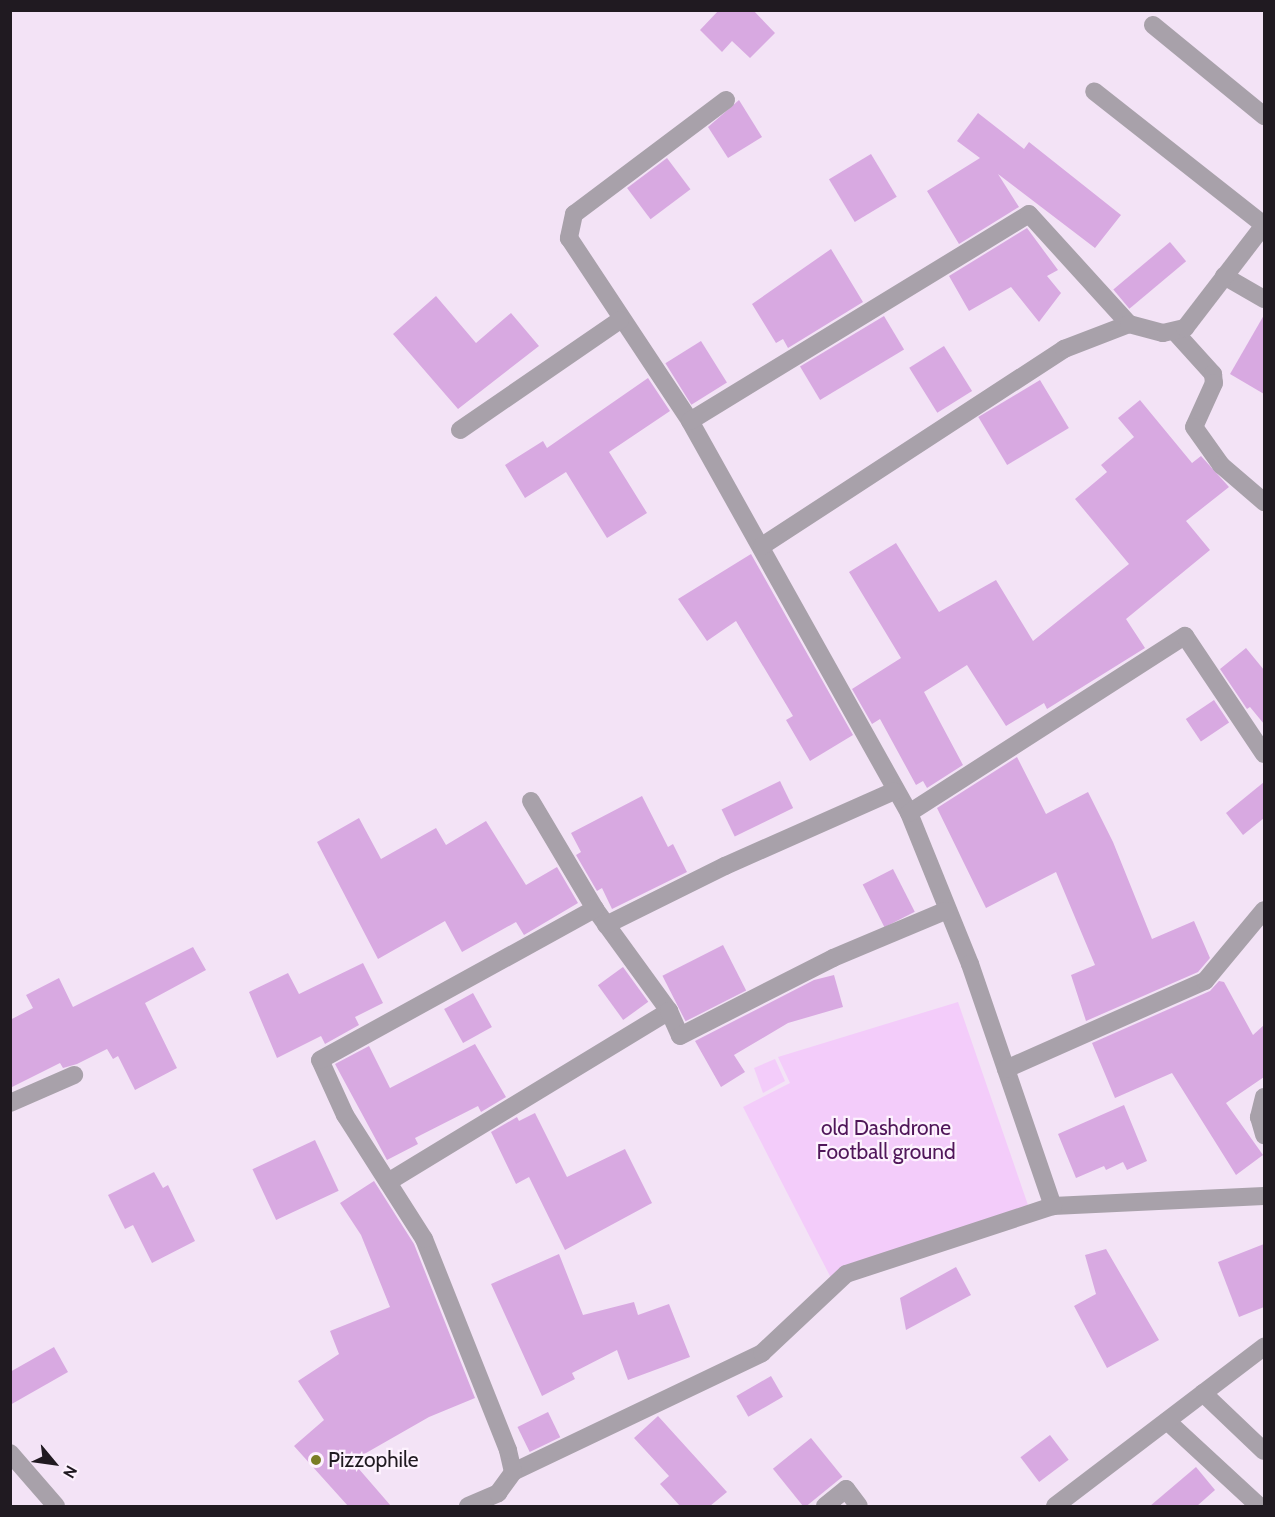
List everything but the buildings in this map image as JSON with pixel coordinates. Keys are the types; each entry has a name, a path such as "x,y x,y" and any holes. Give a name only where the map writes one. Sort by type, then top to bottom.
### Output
{"street":[{"path":"1153,25 1264,116"},
{"path":"690,421 1029,214 1129,324 1163,333 1185,328 1264,225 1094,91"},
{"path":"726,100 574,214 569,238 620,320 690,421 762,546 894,791 909,813 945,911 970,964 1053,1206"},
{"path":"1224,276 1264,299"},
{"path":"460,430 620,320"},
{"path":"762,546 1064,350 1129,324"},
{"path":"1174,332 1214,374 1214,383 1194,427 1221,465 1264,502"},
{"path":"909,813 1185,636 1264,754"},
{"path":"606,925 725,866 894,791"},
{"path":"531,801 595,909 669,1011 680,1036 833,958 945,911"},
{"path":"513,1472 424,1239 345,1115 320,1060 595,909"},
{"path":"1006,1069 1205,981 1264,910"},
{"path":"388,1182 669,1011"},
{"path":"10,1103 74,1075"},
{"path":"1264,1097 1259,1117 1264,1135"},
{"path":"468,1506 498,1493 513,1472 762,1353 846,1274 1053,1206 1264,1196"},
{"path":"1055,1506 1264,1347"},
{"path":"1203,1393 1264,1451"},
{"path":"1167,1421 1259,1506"},
{"path":"10,1453 56,1506"},
{"path":"825,1506 846,1489 859,1506"}],"green space":[{"name":"old Dashdrone Football ground","path":"958,1002 1029,1208 831,1278 743,1107 790,1083 778,1057"},
{"path":"775,1059 785,1081 763,1093 754,1068"}],"place":[{"name":"Pizzophile","path":"316,1460"}]}
